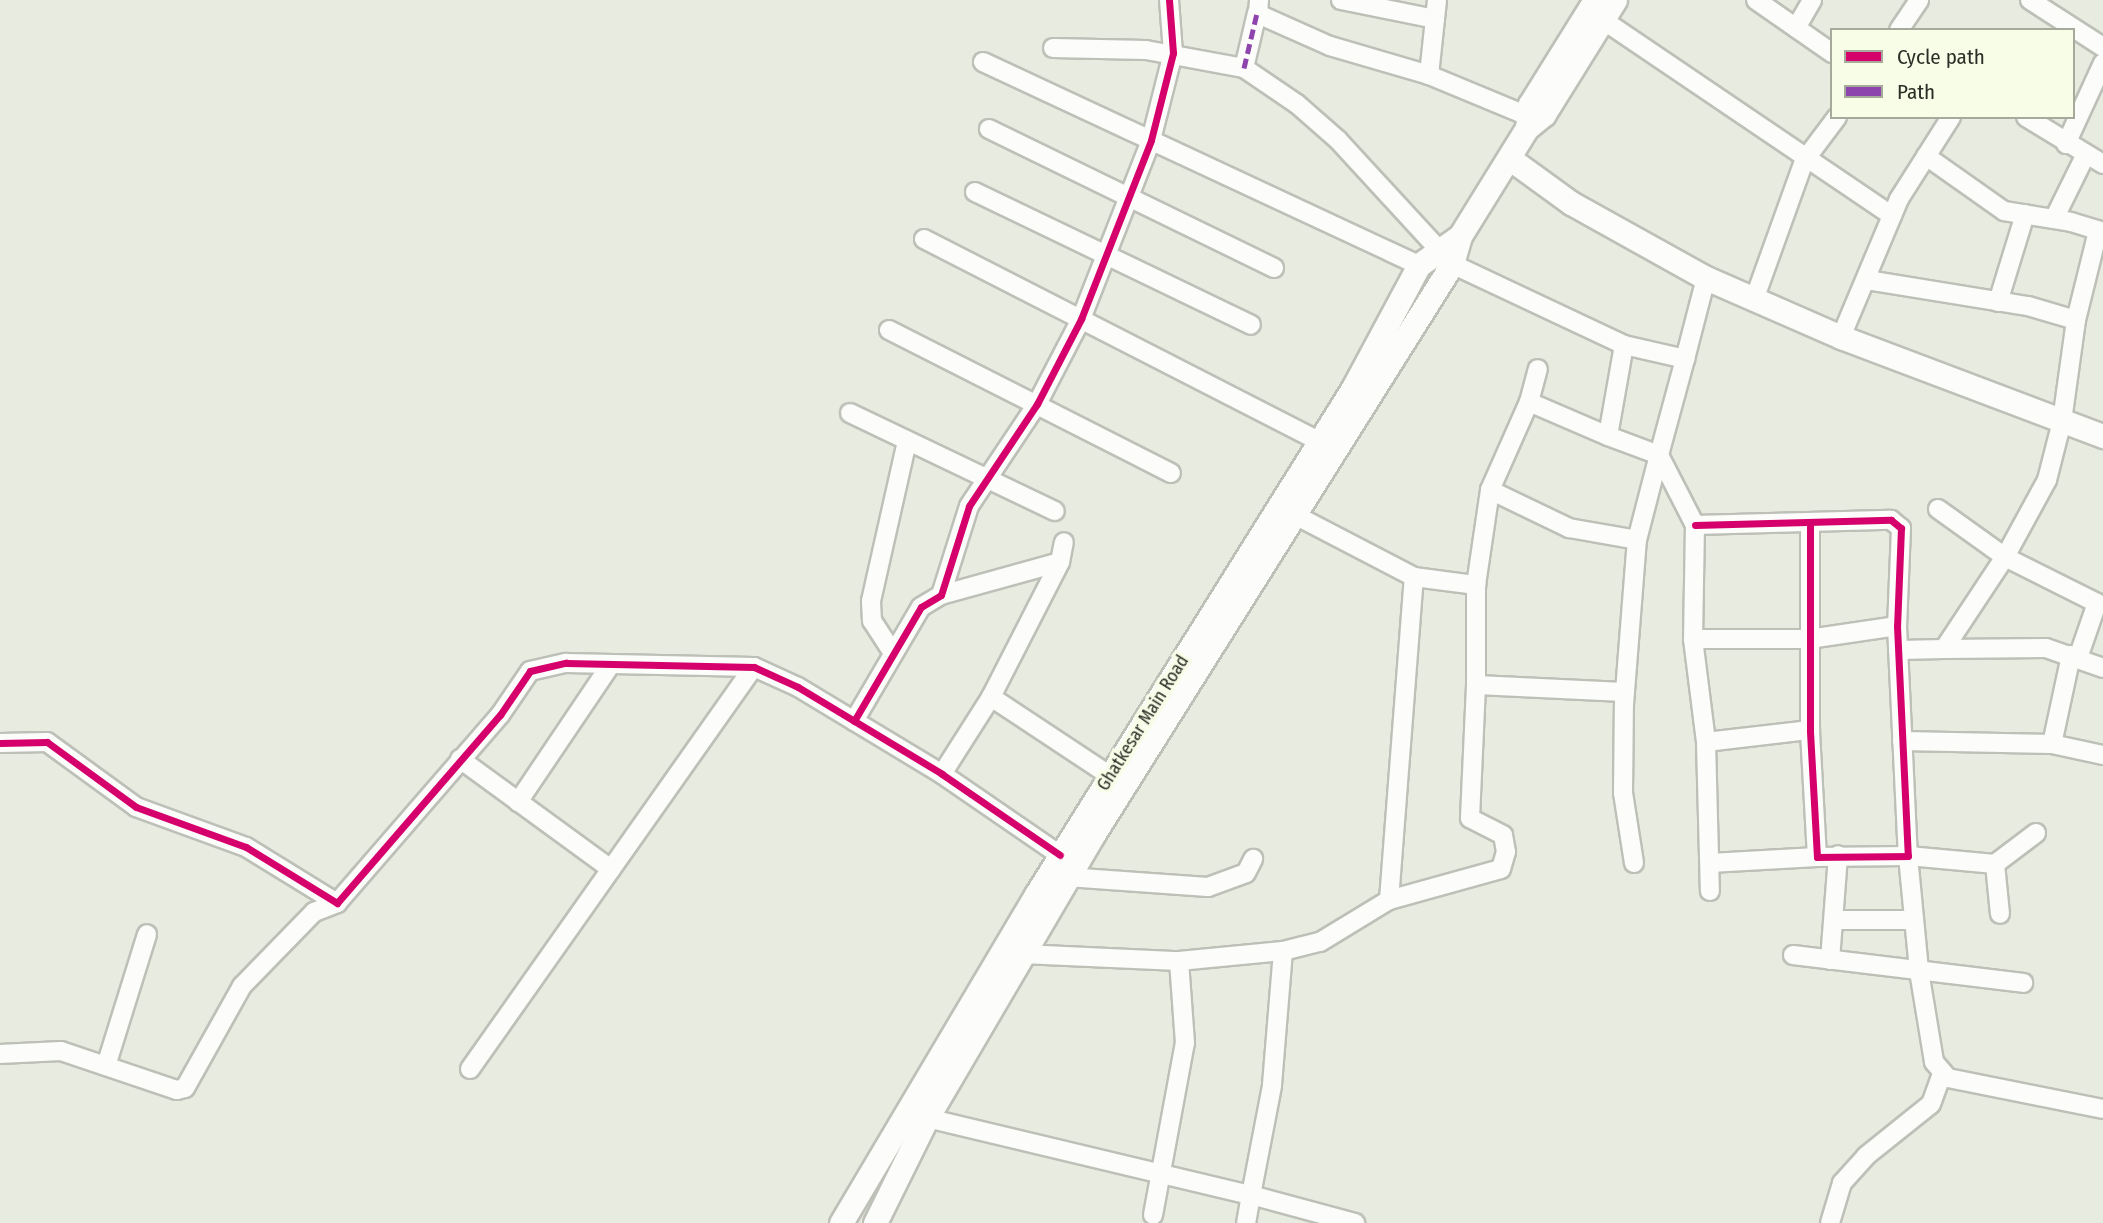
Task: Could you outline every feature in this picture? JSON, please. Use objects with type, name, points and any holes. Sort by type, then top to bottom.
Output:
[{"type":"main road","name":"Ghatkesar Main Road","points":[[875,1223],[918,1113],[1064,866],[1509,158],[1528,122],[1544,114],[1599,10],[1615,0]]},
{"type":"main road","points":[[1509,158],[1571,203],[1706,278],[1841,337],[2103,436]]},
{"type":"main road","name":"Ghatkesar Main Road","points":[[841,1223],[918,1113],[1022,954],[1109,775],[1287,509],[1320,442],[1419,265],[1446,257]]},
{"type":"street","points":[[941,595],[969,506],[1037,404],[1081,319],[1109,253],[1151,140],[1173,53],[1169,0]]},
{"type":"street","points":[[1341,0],[1435,19]]},
{"type":"street","points":[[1429,75],[1437,0]]},
{"type":"street","points":[[1756,0],[1830,52]]},
{"type":"street","points":[[1796,28],[1812,0]]},
{"type":"street","points":[[1900,28],[1919,0]]},
{"type":"street","points":[[2030,0],[2073,28]]},
{"type":"street","points":[[1244,68],[1258,6],[1330,46],[1429,75],[1528,122]]},
{"type":"street","points":[[1599,10],[1804,161],[1892,216]]},
{"type":"street","points":[[2075,29],[2103,47]]},
{"type":"street","points":[[1053,48],[1173,53],[1244,68],[1297,104],[1338,140],[1446,257],[1624,345],[1685,359]]},
{"type":"street","points":[[983,62],[1419,265]]},
{"type":"street","points":[[2066,144],[2103,62]]},
{"type":"street","points":[[1754,300],[1804,161],[1836,119]]},
{"type":"street","points":[[1841,337],[1892,216],[1950,119]]},
{"type":"street","points":[[2029,119],[2085,156],[2103,164]]},
{"type":"street","points":[[989,129],[1129,194],[1274,268]]},
{"type":"street","points":[[1926,156],[1990,205],[2101,232],[2076,320],[2062,421],[2047,480],[2005,557],[1944,649]]},
{"type":"street","points":[[2054,219],[2085,156]]},
{"type":"street","points":[[975,192],[1109,253],[1251,325]]},
{"type":"street","points":[[1998,302],[2025,214]]},
{"type":"street","points":[[924,239],[1320,442]]},
{"type":"street","points":[[1634,863],[1623,793],[1625,692],[1637,540],[1706,278]]},
{"type":"street","points":[[1867,279],[1998,302],[2076,320]]},
{"type":"street","points":[[889,330],[1171,472]]},
{"type":"street","points":[[1608,436],[1624,345]]},
{"type":"street","points":[[1022,954],[1179,961],[1283,951],[1320,942],[1389,900],[1491,874],[1505,862],[1503,835],[1470,818],[1476,585],[1490,490],[1529,402],[1538,369]]},
{"type":"street","points":[[1529,402],[1659,455],[1695,525],[1693,639],[1706,742],[1710,891]]},
{"type":"street","points":[[850,413],[985,480],[1055,511]]},
{"type":"street","points":[[893,653],[872,621],[871,601],[907,442]]},
{"type":"street","points":[[1490,490],[1569,528],[1637,540]]},
{"type":"street","points":[[1287,509],[1414,577],[1476,585]]},
{"type":"street","points":[[1938,509],[2005,557],[2097,603],[2075,657],[2052,744]]},
{"type":"street","points":[[1695,525],[1896,522],[1901,534],[1897,626],[1913,920],[1934,1062],[1942,1074],[2103,1109]]},
{"type":"street","points":[[1810,523],[1809,639],[1817,857]]},
{"type":"street","points":[[942,774],[991,697],[1060,562],[1064,542]]},
{"type":"street","points":[[854,721],[921,607],[941,595],[1060,562]]},
{"type":"street","points":[[1389,900],[1414,577]]},
{"type":"street","points":[[1693,639],[1809,639],[1897,626]]},
{"type":"street","points":[[1898,650],[2046,648],[2103,668]]},
{"type":"street","points":[[0,1054],[61,1051],[177,1090],[185,1088],[242,986],[314,912],[337,903],[522,687],[530,671],[547,664],[754,667],[771,671],[942,774],[1064,866],[1208,887],[1246,873],[1253,859]]},
{"type":"street","points":[[519,802],[611,664]]},
{"type":"street","points":[[470,1069],[754,667]]},
{"type":"street","points":[[1475,685],[1625,692]]},
{"type":"street","points":[[991,697],[1109,775]]},
{"type":"street","points":[[1706,742],[1811,730]]},
{"type":"street","points":[[1902,741],[2052,744],[2103,755]]},
{"type":"street","points":[[0,743],[47,742],[136,807],[246,847],[337,903]]},
{"type":"street","points":[[460,759],[611,869]]},
{"type":"street","points":[[1710,863],[1838,855],[1909,856],[1995,864],[2036,832]]},
{"type":"street","points":[[1830,960],[1838,855]]},
{"type":"street","points":[[1995,864],[2000,914]]},
{"type":"street","points":[[1834,920],[1913,920]]},
{"type":"street","points":[[106,1066],[147,934]]},
{"type":"street","points":[[1246,1223],[1272,1086],[1283,951]]},
{"type":"street","points":[[1793,955],[2022,983]]},
{"type":"street","points":[[1153,1215],[1185,1043],[1179,961]]},
{"type":"street","points":[[1830,1223],[1830,1209],[1842,1183],[1866,1156],[1931,1104],[1942,1074]]},
{"type":"street","points":[[918,1113],[1355,1223]]},
{"type":"marked path","points":[[1244,68],[1257,13]]},
{"type":"cycle path","points":[[854,721],[921,607],[941,595],[969,506],[1037,404],[1081,319],[1151,140],[1173,53],[1169,0]]},
{"type":"cycle path","points":[[1695,525],[1891,520],[1901,528],[1897,626],[1908,856],[1817,857],[1810,730],[1810,523]]},
{"type":"cycle path","points":[[0,743],[47,742],[136,807],[246,847],[337,903],[500,715],[530,671],[566,663],[754,667],[798,687],[942,774],[1060,855]]}]
